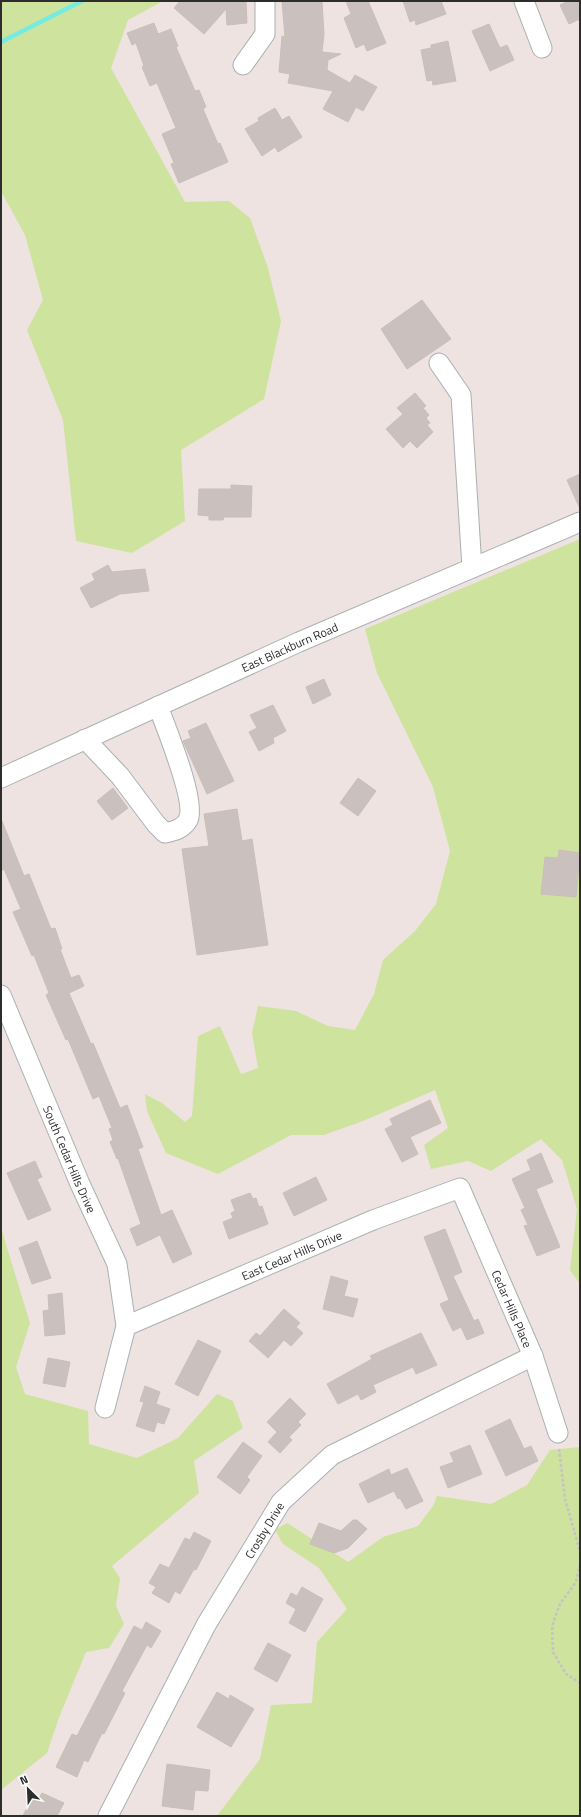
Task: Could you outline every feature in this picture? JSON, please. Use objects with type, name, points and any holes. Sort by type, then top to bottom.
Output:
[{"type":"street","points":[[243,65],[265,34],[265,1]]},
{"type":"street","points":[[524,1],[542,48]]},
{"type":"street","points":[[439,363],[461,395],[472,568]]},
{"type":"street","name":"East Blackburn Road","points":[[1,778],[299,642],[580,522]]},
{"type":"street","points":[[85,740],[120,776],[165,833],[183,827],[188,819],[190,808],[181,772],[158,706]]},
{"type":"street","name":"South Cedar Hills Drive","points":[[1,995],[80,1184],[116,1264],[126,1326]]},
{"type":"street","name":"East Cedar Hills Drive","points":[[126,1326],[373,1220],[460,1188]]},
{"type":"street","name":"Cedar Hills Place","points":[[460,1188],[533,1356],[558,1433]]},
{"type":"street","points":[[105,1408],[126,1326]]},
{"type":"street","name":"Crosby Drive","points":[[108,1816],[206,1624],[281,1502],[332,1455],[533,1356]]},
{"type":"path","points":[[558,1433],[560,1468],[565,1499],[580,1551]]},
{"type":"path","points":[[580,1564],[576,1582],[560,1604],[552,1626],[553,1652],[566,1674],[580,1683]]},
{"type":"green space","points":[[1,1],[163,1],[128,20],[111,68],[185,202],[229,201],[250,218],[268,268],[281,321],[264,399],[181,450],[185,521],[132,553],[76,541],[63,420],[27,330],[43,300],[25,235],[1,191]]},
{"type":"green space","points":[[580,539],[580,1284],[570,1270],[577,1209],[562,1160],[541,1139],[491,1171],[468,1161],[431,1169],[424,1145],[448,1128],[435,1090],[363,1121],[324,1135],[291,1135],[218,1174],[166,1153],[147,1111],[145,1094],[162,1103],[185,1122],[192,1116],[198,1036],[220,1026],[241,1074],[258,1068],[252,1033],[258,1006],[296,1011],[328,1026],[355,1030],[374,994],[383,960],[415,931],[436,904],[450,851],[433,787],[377,673],[365,629]]},
{"type":"green space","points":[[1,1228],[30,1323],[16,1367],[25,1394],[88,1411],[89,1444],[137,1458],[178,1438],[217,1394],[233,1401],[243,1428],[194,1461],[199,1493],[112,1566],[120,1578],[116,1606],[124,1624],[109,1648],[86,1652],[60,1715],[47,1753],[1,1790]]},
{"type":"green space","points":[[580,1447],[580,1816],[217,1816],[260,1759],[271,1705],[312,1703],[317,1642],[347,1609],[319,1568],[283,1544],[275,1530],[287,1523],[348,1562],[383,1537],[418,1526],[433,1506],[437,1496],[491,1504],[527,1485],[550,1450]]},
{"type":"building","points":[[180,1],[246,1],[247,23],[227,25],[226,9],[204,34],[174,8]]},
{"type":"building","points":[[282,1],[322,1],[324,34],[322,52],[341,54],[328,60],[327,70],[350,83],[355,75],[377,87],[363,111],[356,107],[348,122],[323,109],[333,91],[288,83],[290,74],[279,72],[282,36],[285,37]]},
{"type":"building","points":[[346,1],[368,1],[386,43],[367,51],[364,44],[356,48],[344,18],[351,14]]},
{"type":"building","points":[[403,1],[441,1],[446,14],[416,25],[415,20],[410,22]]},
{"type":"building","points":[[569,1],[580,1],[580,19],[569,24],[560,5]]},
{"type":"building","points":[[154,23],[158,34],[171,29],[178,46],[176,47],[195,91],[199,90],[206,107],[203,109],[218,144],[220,143],[228,162],[179,183],[171,164],[174,163],[162,134],[176,128],[157,83],[150,86],[142,67],[144,66],[136,43],[132,45],[127,33]]},
{"type":"building","points":[[489,24],[500,48],[507,45],[514,60],[490,71],[472,31]]},
{"type":"building","points":[[448,41],[456,81],[433,85],[432,80],[427,81],[421,50],[431,48],[431,45]]},
{"type":"building","points":[[275,108],[282,120],[289,116],[302,137],[278,152],[275,147],[262,156],[245,129],[259,121],[258,118]]},
{"type":"building","points":[[422,300],[451,339],[407,369],[381,329]]},
{"type":"building","points":[[415,393],[426,406],[423,408],[429,415],[426,418],[430,423],[427,425],[433,432],[417,448],[410,441],[403,448],[386,429],[403,414],[397,408]]},
{"type":"building","points":[[580,474],[580,509],[567,480]]},
{"type":"building","points":[[231,485],[252,486],[251,517],[224,517],[223,520],[209,520],[209,516],[198,515],[199,489],[231,489]]},
{"type":"building","points":[[108,565],[112,572],[145,569],[149,591],[120,594],[91,608],[80,588],[95,580],[92,574]]},
{"type":"building","points":[[324,679],[331,695],[313,704],[306,687]]},
{"type":"building","points":[[273,705],[286,731],[273,738],[274,743],[259,751],[249,732],[257,728],[250,715]]},
{"type":"building","points":[[206,723],[234,781],[207,794],[183,741],[191,738],[188,731]]},
{"type":"building","points":[[358,778],[376,791],[358,816],[340,803]]},
{"type":"building","points":[[113,788],[128,808],[112,820],[97,801]]},
{"type":"building","points":[[237,809],[242,841],[252,839],[268,945],[197,955],[182,849],[209,846],[204,814]]},
{"type":"building","points":[[2,821],[24,876],[29,874],[51,929],[55,928],[62,949],[60,949],[71,978],[79,975],[84,986],[69,993],[91,1044],[93,1043],[120,1108],[127,1105],[143,1147],[138,1149],[161,1215],[172,1210],[192,1254],[173,1263],[160,1235],[137,1246],[130,1229],[141,1224],[118,1158],[117,1159],[110,1142],[113,1140],[109,1129],[112,1128],[99,1096],[93,1099],[68,1039],[66,1040],[46,995],[49,993],[34,955],[32,956],[13,912],[21,909],[4,869],[1,871]]},
{"type":"building","points":[[559,850],[580,853],[576,897],[541,894],[545,857],[558,858]]},
{"type":"building","points":[[430,1100],[441,1123],[410,1137],[418,1154],[402,1162],[385,1129],[393,1125],[390,1119]]},
{"type":"building","points":[[541,1153],[553,1182],[536,1189],[560,1247],[537,1256],[524,1226],[528,1225],[521,1210],[525,1208],[512,1179],[531,1170],[527,1160]]},
{"type":"building","points":[[35,1161],[42,1177],[37,1179],[51,1210],[28,1220],[7,1173]]},
{"type":"building","points":[[316,1177],[327,1200],[294,1216],[283,1193]]},
{"type":"building","points":[[250,1193],[253,1199],[256,1198],[259,1207],[262,1206],[268,1224],[229,1239],[223,1222],[233,1218],[231,1213],[235,1211],[231,1200]]},
{"type":"building","points":[[445,1229],[462,1272],[453,1276],[474,1321],[478,1319],[484,1333],[467,1340],[461,1327],[453,1331],[440,1304],[449,1300],[424,1237]]},
{"type":"building","points":[[37,1241],[51,1278],[32,1284],[19,1248]]},
{"type":"building","points":[[331,1276],[348,1281],[344,1296],[358,1299],[353,1317],[323,1309]]},
{"type":"building","points":[[62,1293],[65,1334],[45,1336],[43,1311],[49,1310],[48,1295]]},
{"type":"building","points":[[284,1309],[300,1323],[296,1327],[303,1333],[291,1346],[284,1340],[268,1358],[249,1341],[256,1333],[260,1336]]},
{"type":"building","points":[[421,1333],[437,1365],[416,1374],[413,1367],[373,1385],[376,1392],[361,1400],[358,1394],[338,1404],[327,1384],[372,1359],[370,1356]]},
{"type":"building","points":[[198,1340],[221,1351],[198,1396],[175,1384]]},
{"type":"building","points":[[48,1358],[70,1362],[65,1387],[43,1383]]},
{"type":"building","points":[[145,1386],[160,1392],[156,1404],[170,1409],[164,1424],[157,1422],[154,1432],[136,1426],[144,1402],[140,1401]]},
{"type":"building","points":[[290,1398],[306,1414],[298,1422],[301,1425],[289,1437],[292,1440],[280,1453],[268,1442],[277,1432],[267,1422]]},
{"type":"building","points":[[510,1419],[524,1449],[531,1446],[538,1461],[506,1476],[485,1431]]},
{"type":"building","points":[[243,1442],[262,1456],[247,1477],[250,1480],[240,1494],[217,1477]]},
{"type":"building","points":[[470,1445],[482,1474],[448,1488],[440,1467],[454,1462],[450,1453]]},
{"type":"building","points":[[407,1468],[423,1501],[406,1509],[394,1491],[368,1503],[359,1484],[389,1469],[391,1475]]},
{"type":"building","points":[[353,1520],[357,1520],[367,1529],[348,1548],[334,1553],[310,1544],[319,1523],[341,1531]]},
{"type":"building","points":[[194,1532],[211,1541],[196,1570],[194,1569],[180,1594],[175,1591],[169,1603],[152,1593],[156,1587],[149,1583],[160,1564],[169,1568],[185,1538],[190,1540]]},
{"type":"building","points":[[302,1587],[323,1599],[305,1632],[289,1623],[296,1609],[286,1603],[291,1593],[297,1596]]},
{"type":"building","points":[[146,1622],[161,1631],[151,1648],[147,1645],[122,1691],[125,1693],[104,1734],[102,1733],[88,1762],[84,1760],[77,1777],[56,1767],[72,1734],[77,1736],[134,1626],[142,1630]]},
{"type":"building","points":[[268,1643],[291,1655],[277,1682],[254,1669]]},
{"type":"building","points":[[217,1692],[229,1699],[230,1695],[254,1709],[231,1747],[197,1727]]},
{"type":"building","points":[[167,1764],[210,1770],[208,1791],[195,1790],[193,1810],[162,1806]]},
{"type":"building","points":[[42,1793],[64,1803],[57,1816],[23,1816],[33,1795],[39,1798]]},
{"type":"waterway","points":[[1,42],[82,1]]}]
